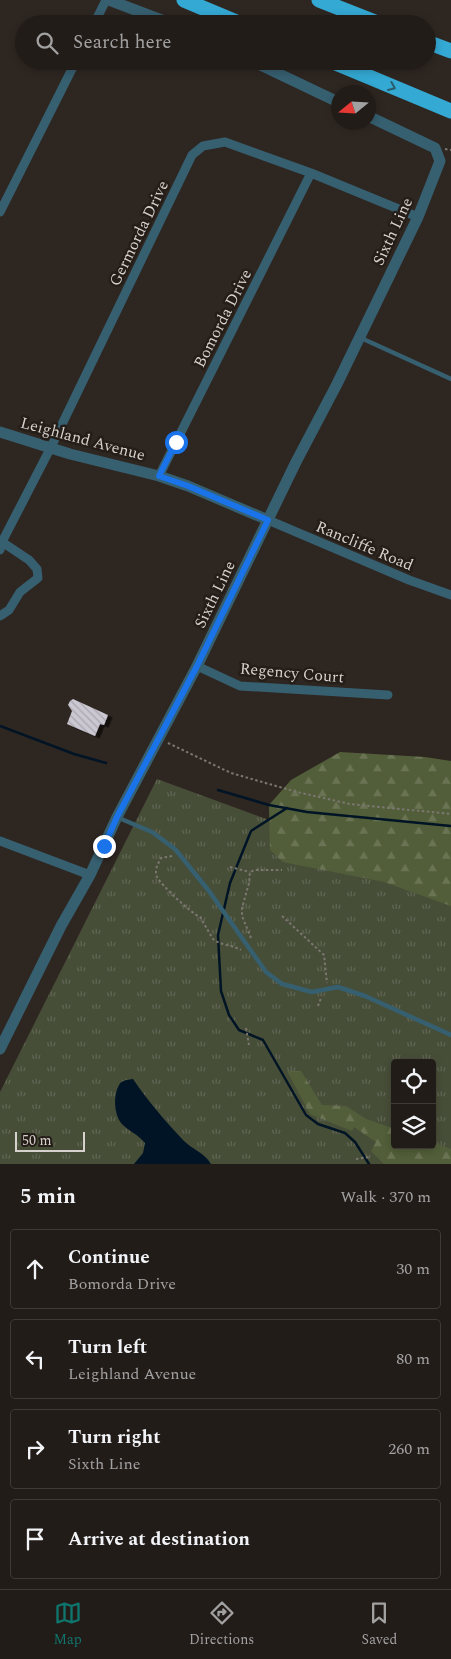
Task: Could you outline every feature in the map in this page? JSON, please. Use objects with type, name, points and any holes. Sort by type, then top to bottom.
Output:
[{"type":"highway","points":[[184,0],[220,15]]},
{"type":"highway","points":[[319,0],[357,15]]},
{"type":"highway","points":[[436,45],[451,51]]},
{"type":"highway","points":[[353,70],[451,111]]},
{"type":"street","points":[[99,15],[108,0],[148,15]]},
{"type":"street","points":[[0,212],[71,70]]},
{"type":"street","points":[[271,70],[331,99]]},
{"type":"street","name":"Sixth Line","points":[[0,1049],[61,926],[90,876],[117,817],[197,666],[418,217],[440,161],[435,148],[376,120]]},
{"type":"street","name":"Germorda Drive","points":[[0,616],[9,610],[20,592],[38,578],[37,569],[29,560],[1,546],[192,155],[203,146],[225,142],[311,173],[418,217]]},
{"type":"street","name":"Bomorda Drive","points":[[159,476],[311,173]]},
{"type":"street","name":"Leighland Avenue","points":[[0,432],[70,454],[159,476],[188,486],[268,520]]},
{"type":"street","name":"Rancliffe Road","points":[[268,520],[409,580],[451,594]]},
{"type":"street","name":"Regency Court","points":[[197,666],[240,686],[388,695]]},
{"type":"street","points":[[0,841],[90,876]]},
{"type":"lane","points":[[360,338],[451,379]]},
{"type":"lane","points":[[117,817],[152,832],[175,849],[232,923],[266,972],[282,984],[312,992],[338,987],[365,996],[451,1035]]},
{"type":"path","points":[[159,739],[231,773],[297,792],[350,804],[451,814]]},
{"type":"path","points":[[179,854],[161,858],[156,866],[156,876],[163,886],[195,916],[200,917],[216,942],[232,945],[255,957]]},
{"type":"path","points":[[230,867],[250,872],[255,870],[282,870]]},
{"type":"path","points":[[250,872],[242,916],[251,938]]},
{"type":"path","points":[[282,916],[324,956],[328,989],[321,997],[318,1006]]},
{"type":"path","points":[[246,1028],[249,1045]]},
{"type":"path","points":[[356,1159],[369,1157]]},
{"type":"green space","points":[[340,752],[425,757],[451,761],[451,906],[384,882],[283,862],[270,850],[269,805],[291,780]]},
{"type":"green space","points":[[157,779],[451,885],[451,1164],[0,1164],[0,1092]]},
{"type":"green space","points":[[287,1071],[301,1071],[322,1105],[346,1106],[366,1119],[391,1128],[391,1149],[436,1149],[436,1143],[451,1149],[451,1164],[384,1164],[371,1151],[376,1142],[354,1127],[352,1131],[310,1114]]},
{"type":"water","points":[[133,1079],[163,1118],[187,1144],[205,1157],[211,1164],[134,1164],[143,1153],[145,1143],[121,1123],[115,1104],[117,1089],[120,1083]]},
{"type":"building","points":[[73,699],[108,715],[104,725],[100,724],[95,736],[67,724],[72,711],[68,705]]},
{"type":"waterway","points":[[0,726],[74,754],[106,763]]},
{"type":"waterway","points":[[218,790],[269,805],[307,812],[451,826]]},
{"type":"waterway","points":[[287,808],[251,831],[230,883],[218,935],[221,991],[229,1015],[239,1030],[263,1040],[306,1115],[318,1124],[345,1133],[355,1142],[369,1164]]},
{"type":"route","points":[[104,846],[117,817],[197,666],[268,520],[188,486],[159,476],[176,442]]}]
